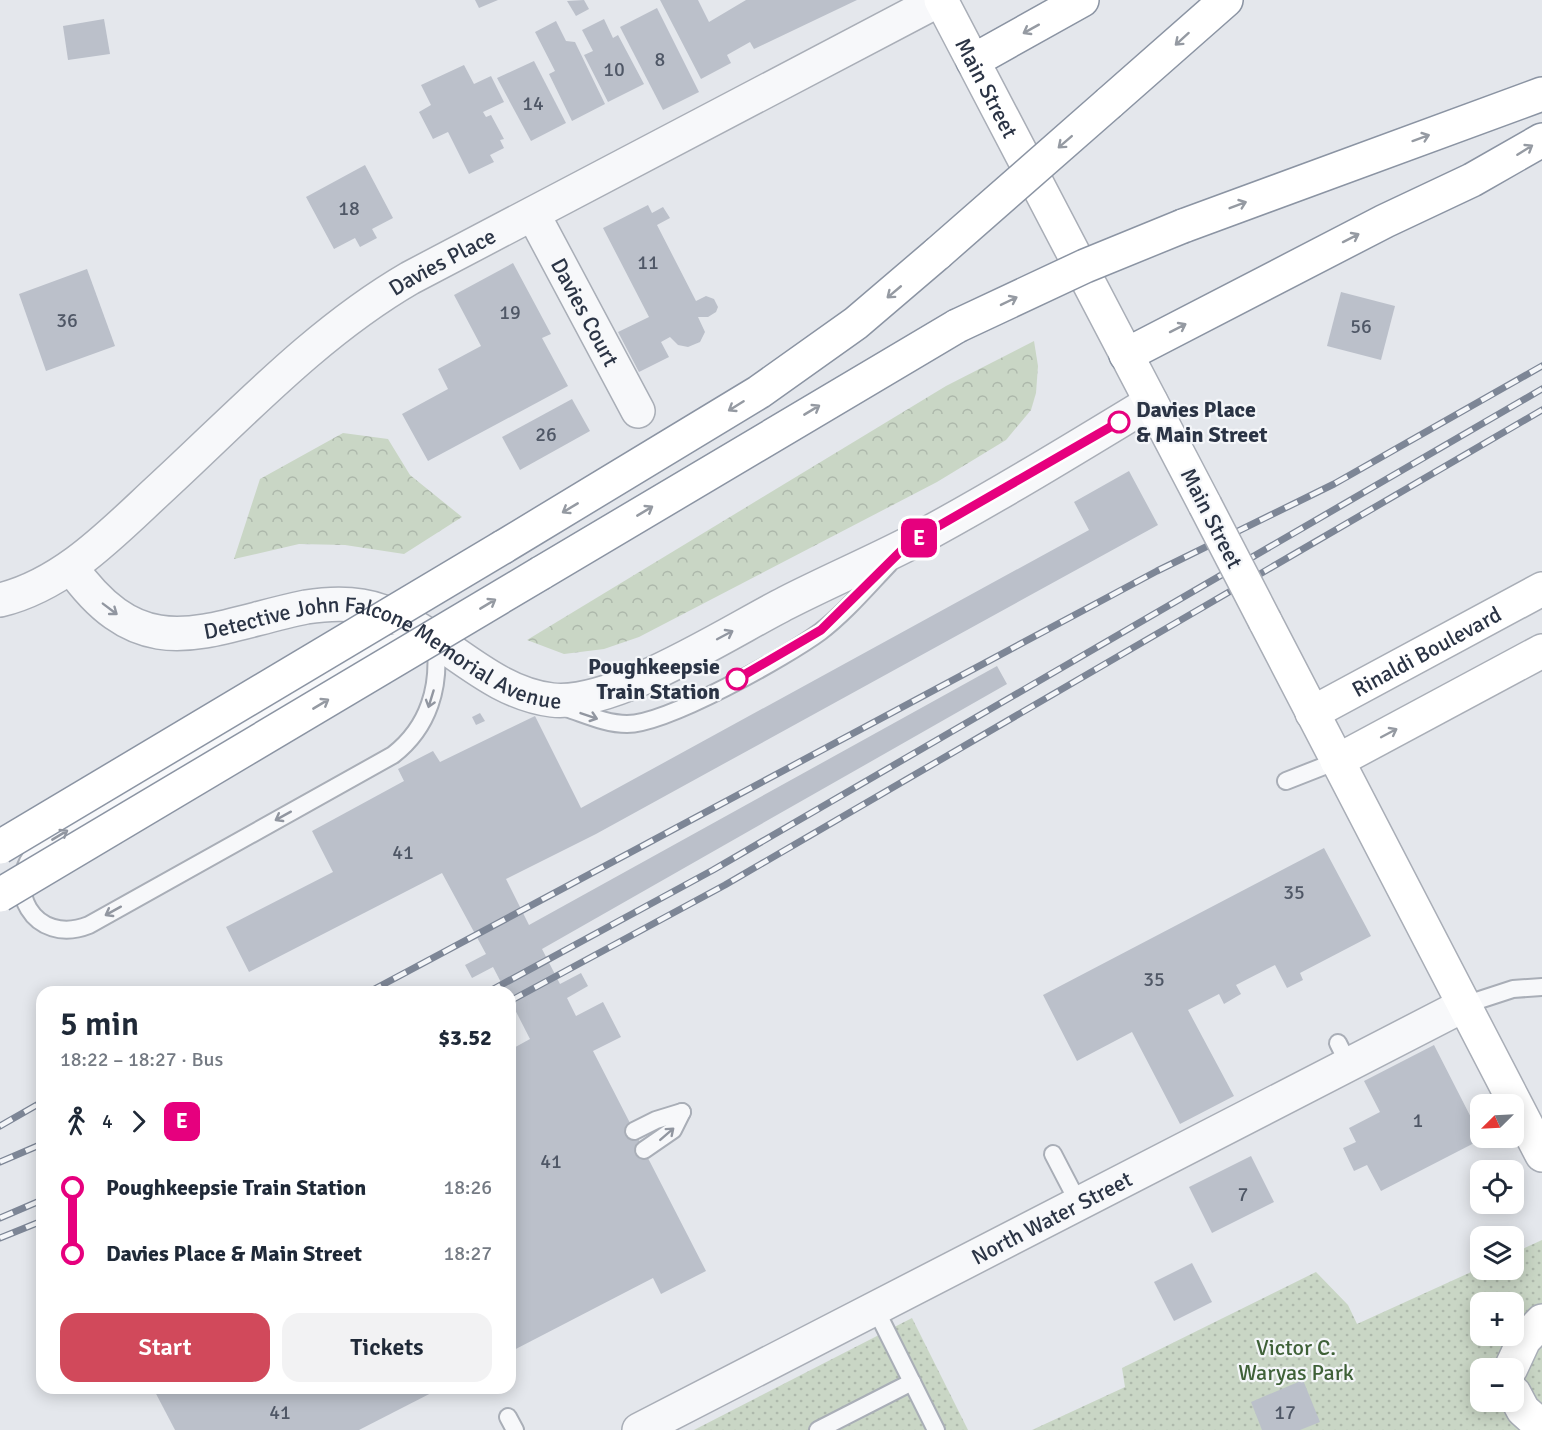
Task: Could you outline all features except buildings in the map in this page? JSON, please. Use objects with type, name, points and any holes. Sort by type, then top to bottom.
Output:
[{"type":"main road","name":"Main Street","points":[[940,0],[1542,1155]]},
{"type":"main road","points":[[973,61],[1082,0]]},
{"type":"main road","points":[[0,847],[759,392],[856,323],[938,254],[1226,0]]},
{"type":"main road","points":[[0,895],[957,326],[1084,267],[1183,226],[1542,94]]},
{"type":"main road","points":[[1126,355],[1385,220],[1472,180],[1542,140]]},
{"type":"main road","name":"Rinaldi Boulevard","points":[[1312,713],[1542,589]]},
{"type":"main road","points":[[1337,760],[1542,651]]},
{"type":"main road","points":[[1516,1358],[1524,1340],[1542,1321]]},
{"type":"main road","points":[[1524,1411],[1542,1427]]},
{"type":"street","name":"Davies Place","points":[[0,600],[26,591],[71,567],[353,314],[410,278],[940,0]]},
{"type":"street","name":"Davies Court","points":[[534,214],[638,411]]},
{"type":"street","name":"Detective John Falcone Memorial Avenue","points":[[71,567],[95,597],[123,619],[151,632],[167,635],[198,634],[306,607],[344,604],[381,611],[432,639],[505,686],[534,697],[575,700],[623,686],[909,543],[1151,402]]},
{"type":"street","name":"North Water Street","points":[[639,1430],[1079,1204],[1343,1054],[1464,1005]]},
{"type":"lane","points":[[534,697],[608,722],[635,724],[660,718],[727,685],[821,630],[909,543]]},
{"type":"lane","points":[[432,639],[436,677],[430,706],[414,734],[393,755],[88,925],[63,931],[48,928],[35,921],[26,911],[20,899],[18,876],[29,856],[39,848],[366,653],[400,640],[432,639]]},
{"type":"lane","points":[[1286,781],[1337,760]]},
{"type":"lane","points":[[1464,1005],[1513,989],[1542,987]]},
{"type":"lane","points":[[634,1131],[656,1120],[682,1112],[673,1130],[644,1150]]},
{"type":"lane","points":[[1053,1154],[1079,1204]]},
{"type":"lane","points":[[876,1310],[936,1430]]},
{"type":"lane","points":[[818,1430],[912,1382]]},
{"type":"green space","points":[[1034,341],[1038,366],[1036,393],[1031,410],[1006,440],[937,482],[639,637],[604,649],[564,654],[527,640],[946,386]]},
{"type":"green space","points":[[343,433],[388,439],[410,475],[462,517],[404,554],[345,545],[299,544],[234,559],[260,479]]},
{"type":"green space","name":"Victor C. Waryas Park","points":[[1542,1240],[1542,1430],[1032,1430],[1125,1387],[1122,1368],[1316,1272],[1348,1305],[1357,1324],[1470,1273],[1470,1280],[1524,1280],[1524,1248]]},
{"type":"green space","points":[[912,1318],[968,1430],[694,1430]]},
{"type":"railway","points":[[380,986],[1157,571],[1334,484],[1542,366]]},
{"type":"railway","points":[[499,986],[713,870],[1542,389]]},
{"type":"railway","points":[[516,998],[725,885],[1542,410]]},
{"type":"railway","points":[[0,1126],[36,1105]]},
{"type":"railway","points":[[0,1162],[36,1147]]},
{"type":"railway","points":[[0,1218],[36,1203]]},
{"type":"railway","points":[[0,1238],[36,1223]]},
{"type":"bus line","name":"E","points":[[737,679],[806,641],[821,630],[909,543],[1119,422]]},
{"type":"place","name":"Davies Place & Main Street","points":[[1119,422]]},
{"type":"place","name":"Poughkeepsie Train Station","points":[[737,679]]}]
